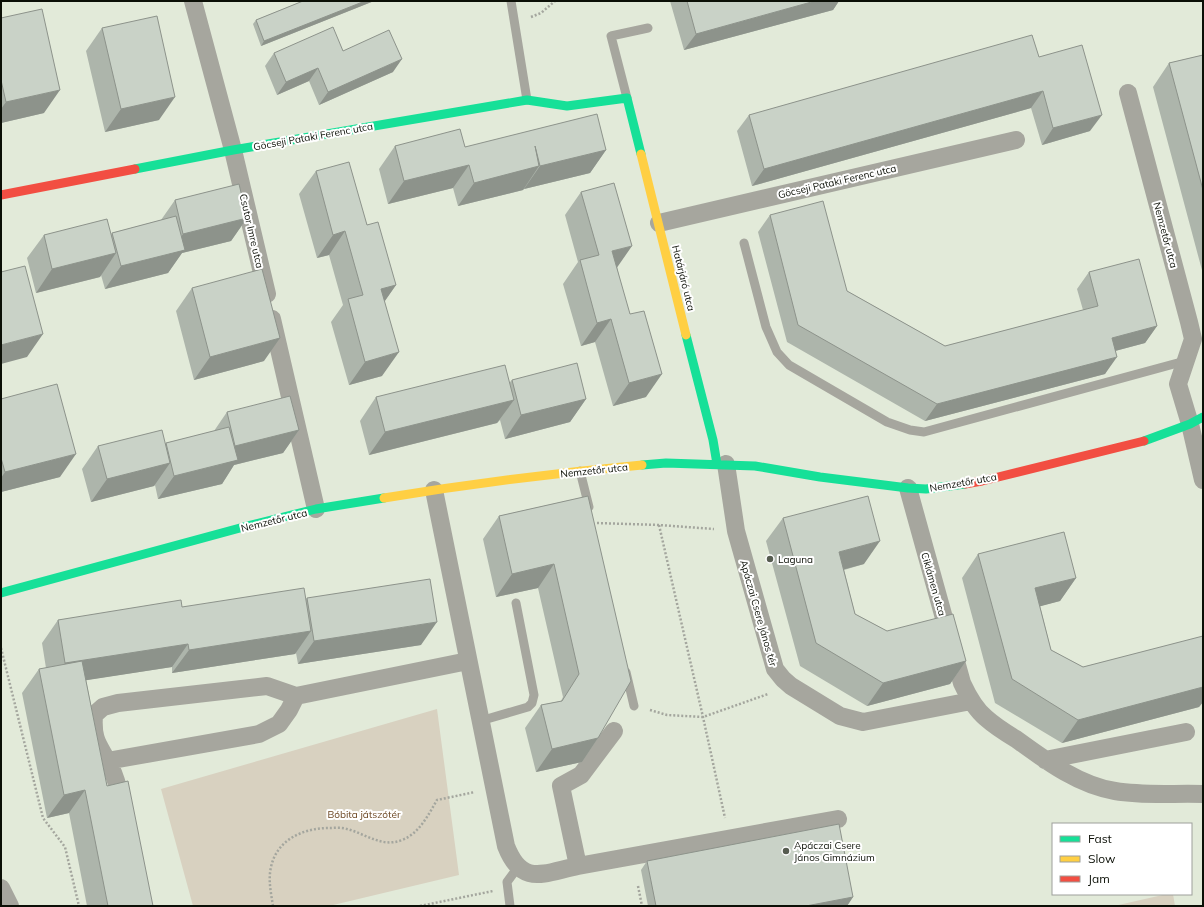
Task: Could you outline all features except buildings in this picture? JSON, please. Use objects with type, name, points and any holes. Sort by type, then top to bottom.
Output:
[{"type":"street","name":"Csutor Imre utca","points":[[193,1],[234,150],[316,510]]},
{"type":"street","name":"Nemzetőr utca","points":[[1,593],[251,525],[316,510],[434,490],[580,471],[666,463],[755,466],[827,478],[908,488],[926,489],[949,487],[982,481],[1150,440],[1196,420],[1178,384],[1192,339],[1189,322],[1128,93]]},
{"type":"street","name":"Göcseji Pataki Ferenc utca","points":[[1,195],[234,150],[527,100],[567,106],[627,98]]},
{"type":"street","name":"Határjáró utca","points":[[627,98],[713,440],[722,464]]},
{"type":"street","name":"Göcseji Pataki Ferenc utca","points":[[659,223],[1016,140]]},
{"type":"street","points":[[1196,420],[1203,480]]},
{"type":"street","name":"Apáczai Csere János tér","points":[[722,464],[736,531],[775,669],[783,680],[840,716],[863,722],[970,701]]},
{"type":"street","name":"Ciklámen utca","points":[[908,488],[962,684],[970,701],[985,718],[1045,760],[1068,774],[1087,782],[1114,791],[1137,793],[1203,794]]},
{"type":"street","points":[[434,490],[506,846],[511,859],[518,867],[525,872],[536,874],[838,819]]},
{"type":"street","points":[[128,822],[112,769],[97,744],[93,727],[94,715],[103,707],[118,703],[267,686],[296,696],[468,661]]},
{"type":"street","points":[[107,761],[259,734],[279,724],[289,710],[296,696]]},
{"type":"street","points":[[578,866],[561,786],[581,775],[614,732]]},
{"type":"street","points":[[1045,760],[1186,732]]},
{"type":"street","points":[[1,888],[10,906]]},
{"type":"lane","points":[[511,1],[527,100]]},
{"type":"lane","points":[[627,98],[611,36],[648,28]]},
{"type":"lane","points":[[744,243],[766,328],[777,352],[789,365],[887,422],[910,430],[924,432],[1185,361]]},
{"type":"lane","points":[[580,471],[592,523]]},
{"type":"lane","points":[[480,721],[528,707],[532,703],[534,695],[516,603]]},
{"type":"lane","points":[[623,660],[634,706]]},
{"type":"lane","points":[[510,906],[507,882],[518,867]]},
{"type":"path","points":[[514,24],[541,13],[555,1]]},
{"type":"path","points":[[592,523],[659,525],[736,531]]},
{"type":"path","points":[[659,525],[730,838]]},
{"type":"path","points":[[1,648],[43,818],[65,847],[79,906]]},
{"type":"path","points":[[634,706],[667,715],[703,717],[768,694],[783,680]]},
{"type":"path","points":[[273,906],[270,882],[271,866],[277,850],[298,834],[316,828],[346,828],[380,842],[391,843],[407,838],[421,827],[437,800],[494,788]]},
{"type":"path","points":[[638,886],[642,906]]},
{"type":"path","points":[[420,906],[507,888]]},
{"type":"green space","name":"Bóbita játszótér","points":[[437,709],[459,875],[329,906],[193,906],[161,789]]},
{"type":"green space","points":[[1163,895],[1173,895],[1175,906],[1114,906]]},
{"type":"traffic: fast","points":[[135,169],[233,150],[527,100],[567,106],[627,98],[641,154]]},
{"type":"traffic: fast","points":[[686,335],[713,440],[717,464]]},
{"type":"traffic: fast","points":[[1144,441],[1190,424],[1203,417]]},
{"type":"traffic: fast","points":[[642,465],[666,463],[755,466],[820,477],[908,488],[926,489],[965,484]]},
{"type":"traffic: fast","points":[[1,593],[251,525],[316,509],[384,498]]},
{"type":"traffic: slow","points":[[641,154],[686,335]]},
{"type":"traffic: slow","points":[[384,498],[512,479],[642,465]]},
{"type":"traffic: jam","points":[[1,195],[135,169]]},
{"type":"traffic: jam","points":[[965,484],[1144,441]]},
{"type":"place","name":"Laguna","points":[[770,559]]},
{"type":"place","name":"Apáczai Csere János Gimnázium","points":[[786,851]]}]
